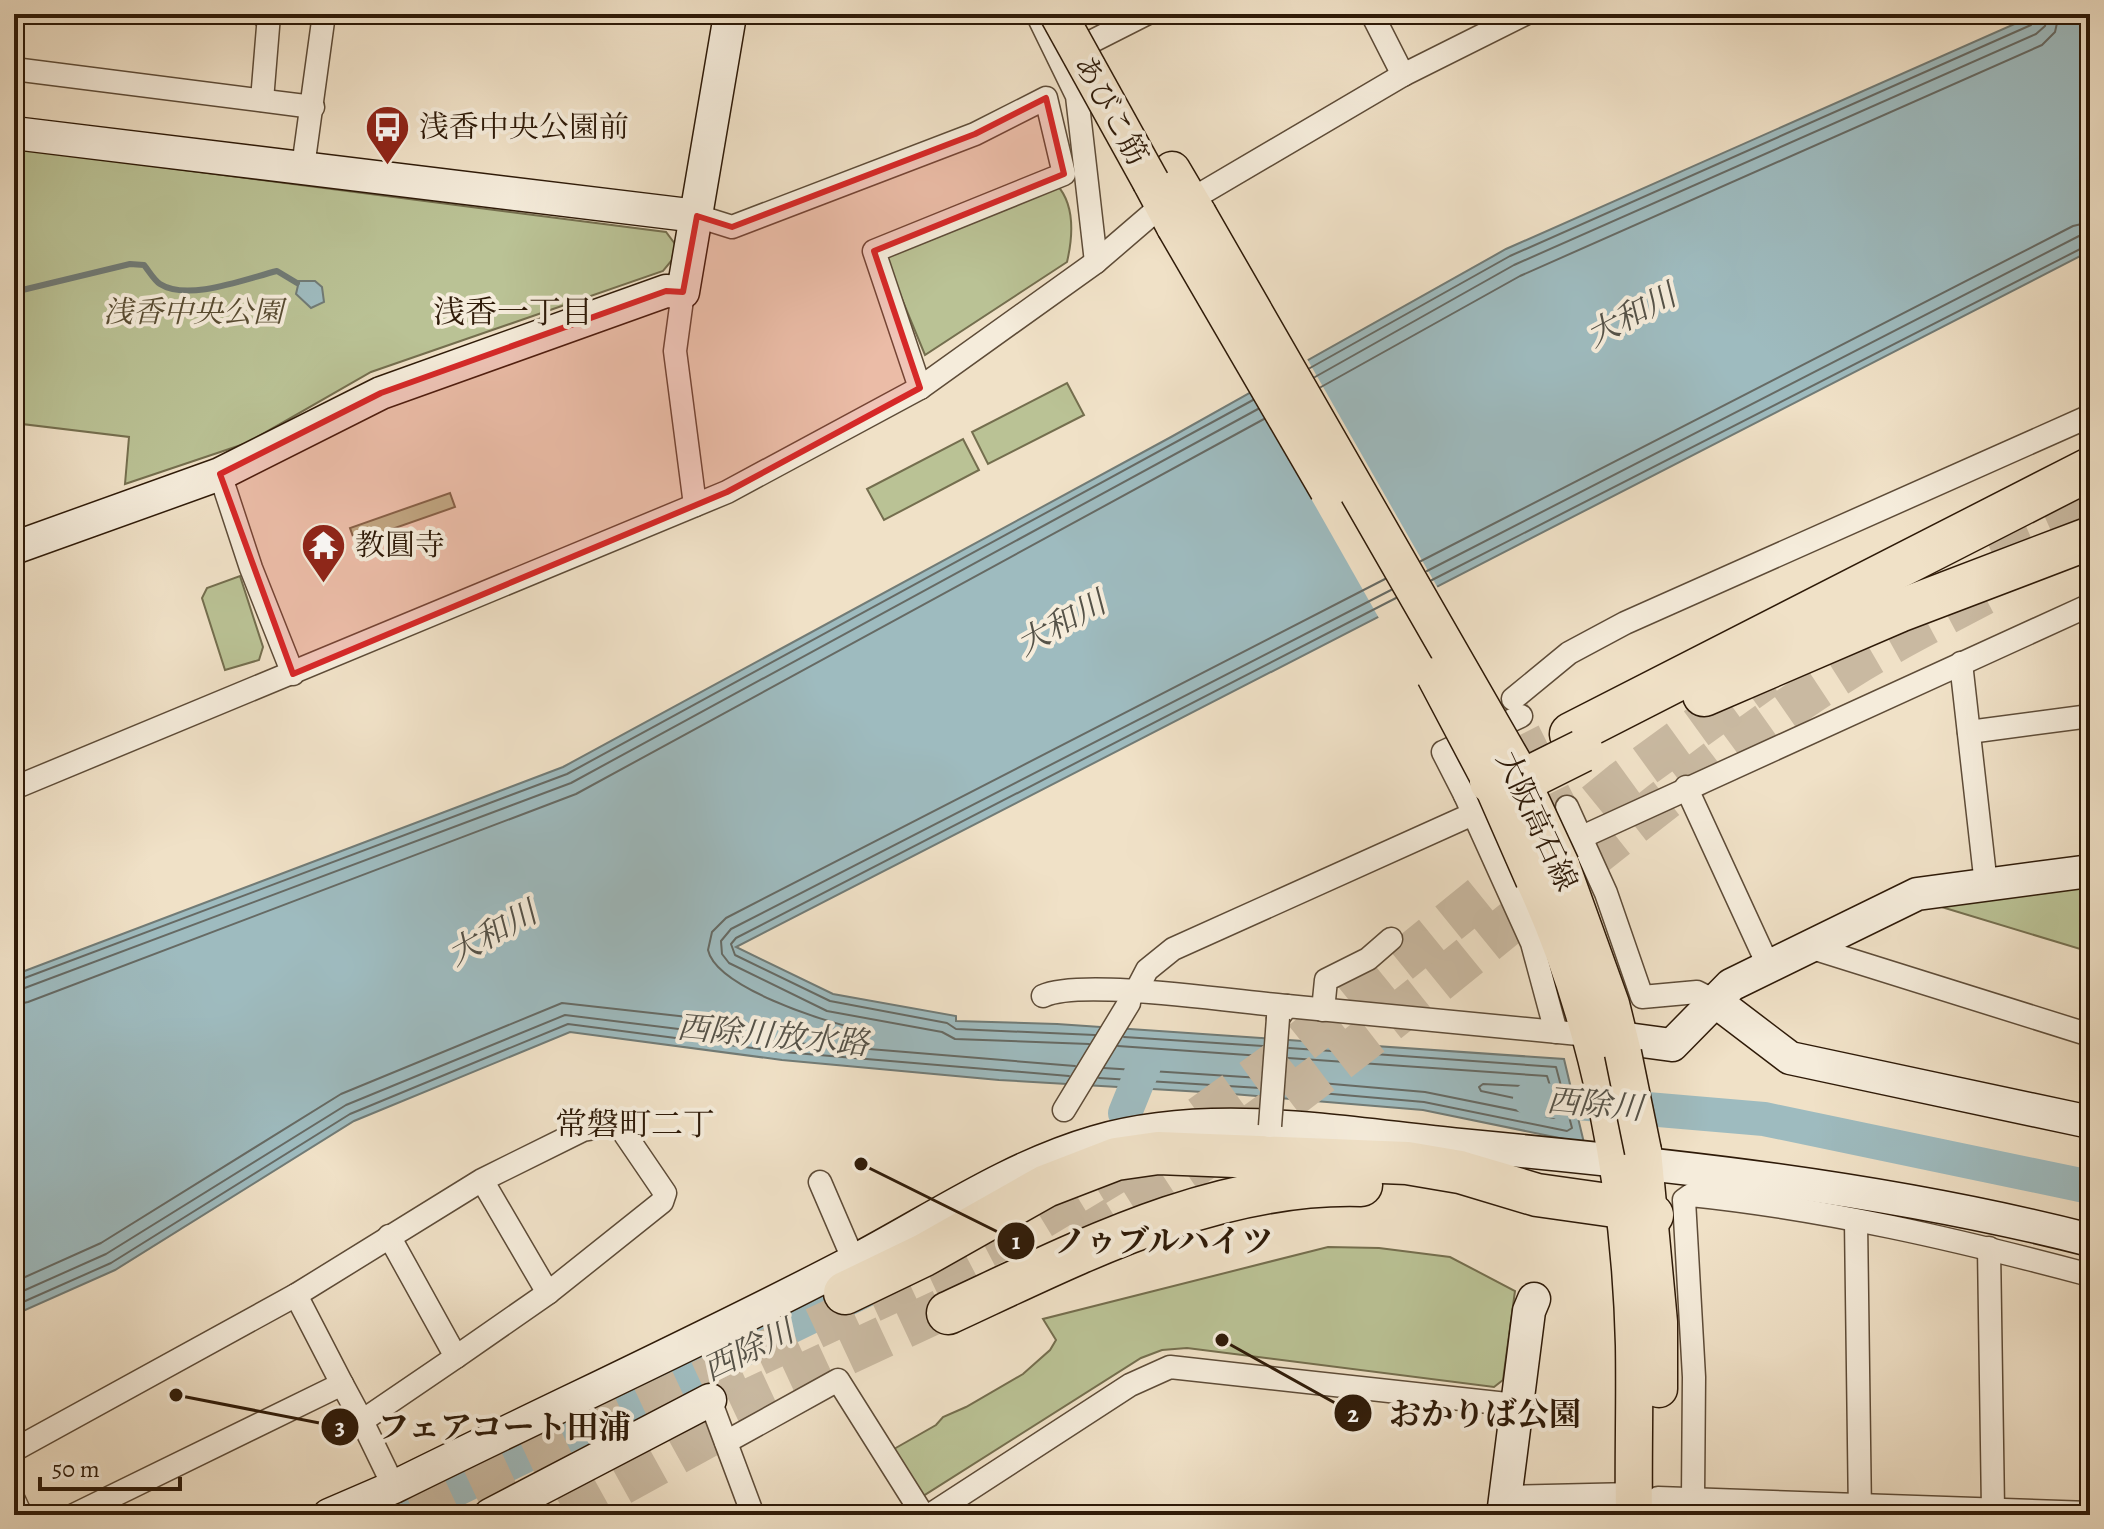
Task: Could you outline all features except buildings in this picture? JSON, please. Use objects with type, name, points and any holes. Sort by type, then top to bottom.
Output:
[{"type":"highway","points":[[1520,772],[2090,469]]},
{"type":"highway","points":[[1520,772],[1774,663],[2088,539]]},
{"type":"highway","points":[[850,1277],[924,1255],[1046,1186],[1116,1159],[1158,1153],[1407,1163],[1460,1172],[1537,1195],[1633,1216]]},
{"type":"highway","points":[[948,1313],[1144,1225],[1283,1189],[1349,1185],[1417,1188],[1566,1223],[1633,1216]]},
{"type":"main road","name":"あびこ筋","points":[[1058,14],[1175,200]]},
{"type":"main road","name":"あびこ筋","points":[[1083,14],[1175,200]]},
{"type":"main road","name":"大阪高石線","points":[[1175,200],[1451,703],[1520,772],[1559,861],[1558,932],[1596,1042],[1630,1156],[1633,1216],[1659,1322],[1656,1504]]},
{"type":"street","points":[[260,14],[269,15],[262,100]]},
{"type":"street","points":[[303,167],[324,14]]},
{"type":"street","points":[[1037,14],[1061,57],[1077,96],[1096,262]]},
{"type":"street","points":[[1061,57],[1113,20],[1146,14]]},
{"type":"street","points":[[1372,14],[1403,75]]},
{"type":"street","points":[[14,788],[727,492],[920,388],[1096,262],[1175,200],[1403,75],[1525,14]]},
{"type":"street","points":[[695,505],[675,351],[729,18]]},
{"type":"street","points":[[14,69],[313,107]]},
{"type":"street","points":[[14,133],[303,167],[446,188],[697,216],[732,227],[975,134],[1046,98],[1064,174],[874,251],[920,388]]},
{"type":"street","points":[[14,548],[220,474],[381,393],[666,291],[683,292]]},
{"type":"street","points":[[1520,772],[1443,752],[1517,708],[1569,653],[1625,623],[2090,416]]},
{"type":"street","points":[[220,474],[251,568],[293,674]]},
{"type":"street","points":[[1559,861],[1686,787],[2090,605]]},
{"type":"street","points":[[1961,663],[1986,885]]},
{"type":"street","points":[[1969,732],[2090,716]]},
{"type":"street","points":[[1064,1110],[1147,970],[1173,949],[1520,772]]},
{"type":"street","points":[[1520,772],[1532,943],[1596,1042]]},
{"type":"street","points":[[1686,787],[1768,965]]},
{"type":"street","points":[[1567,807],[1559,861],[1642,997],[1697,992],[1715,1001],[1790,1058],[2090,1122]]},
{"type":"street","points":[[1043,996],[1058,989],[1091,990],[1132,998],[1282,1012],[1323,1010],[1596,1042],[1672,1045],[1731,985],[1917,894],[2090,871]]},
{"type":"street","points":[[1323,1010],[1326,980],[1368,959],[1391,939]]},
{"type":"street","points":[[1806,946],[2090,1035]]},
{"type":"street","points":[[1270,1126],[1282,1012]]},
{"type":"street","points":[[14,1450],[296,1295],[482,1180],[583,1130],[618,1124],[665,1193],[662,1202],[548,1293],[362,1421]]},
{"type":"street","points":[[329,1515],[850,1277],[1056,1154],[1097,1141],[1192,1124],[1270,1126],[1630,1156],[1897,1197],[1998,1216],[2090,1240]]},
{"type":"street","points":[[482,1180],[548,1293]]},
{"type":"street","points":[[820,1182],[850,1277]]},
{"type":"street","points":[[1656,1504],[1694,1377],[1684,1200],[1691,1195],[1764,1203],[1856,1221],[1989,1248],[2090,1275]]},
{"type":"street","points":[[1856,1221],[1860,1510]]},
{"type":"street","points":[[389,1236],[456,1357]]},
{"type":"street","points":[[1989,1248],[1993,1509]]},
{"type":"street","points":[[296,1295],[394,1487]]},
{"type":"street","points":[[1534,1299],[1529,1311],[1504,1506],[1656,1504],[2090,1513]]},
{"type":"street","points":[[930,1515],[1130,1385],[1170,1367],[1516,1405]]},
{"type":"street","points":[[726,1442],[838,1380],[923,1515]]},
{"type":"street","points":[[74,1515],[342,1384]]},
{"type":"street","points":[[490,1515],[710,1400],[753,1515]]},
{"type":"street","points":[[14,1500],[21,1515]]},
{"type":"highlighted area","points":[[1046,98],[1064,174],[874,251],[920,388],[727,492],[293,674],[220,474],[381,393],[666,291],[683,292],[697,216],[732,227],[975,134]]},
{"type":"green space","name":"浅香中央公園","points":[[14,148],[666,232],[675,244],[672,260],[663,271],[371,372],[247,443],[125,484],[129,437],[14,423]]},
{"type":"green space","points":[[1057,185],[1070,211],[1067,262],[925,355],[885,258]]},
{"type":"green space","points":[[1067,383],[1084,415],[988,464],[972,432]]},
{"type":"green space","points":[[963,439],[979,470],[884,520],[867,489]]},
{"type":"green space","points":[[450,493],[455,507],[355,542],[350,528]]},
{"type":"green space","points":[[240,576],[263,647],[259,660],[225,670],[202,598],[207,588]]},
{"type":"green space","points":[[2090,882],[2090,952],[1935,905]]},
{"type":"green space","points":[[1328,1247],[1379,1248],[1450,1257],[1515,1291],[1503,1380],[1494,1387],[1187,1348],[1162,1350],[1141,1358],[923,1496],[894,1449],[936,1425],[943,1417],[1023,1374],[1050,1350],[1056,1340],[1043,1319]]},
{"type":"water","points":[[2037,14],[2090,14],[2090,251],[736,947],[833,994],[956,1016],[956,1021],[1057,1024],[1564,1059],[1584,1143],[1423,1110],[1220,1093],[999,1080],[782,1060],[570,1032],[354,1121],[115,1270],[14,1315],[14,975],[563,767],[1171,437],[1506,249]]},
{"type":"water","points":[[299,281],[315,281],[322,287],[324,302],[311,308],[296,294]]},
{"type":"pier","points":[[1306,357],[1439,590],[1380,620],[1249,389]]},
{"type":"waterway","points":[[14,292],[130,264],[144,265],[160,284],[186,291],[218,287],[277,271],[297,283]]},
{"type":"waterway","name":"西除川","points":[[1125,1113],[1144,1066]]},
{"type":"waterway","name":"西除川","points":[[1530,1099],[1764,1119],[2090,1187]]},
{"type":"waterway","name":"西除川","points":[[404,1515],[870,1288]]},
{"type":"tunnel","points":[[1987,542],[2090,496]]},
{"type":"tunnel","points":[[1079,1239],[1154,1193],[1297,1092],[1640,819],[1767,723],[1864,659],[1995,588]]},
{"type":"tunnel","points":[[415,1515],[965,1258],[1038,1220],[1163,1144],[1282,1058],[1622,782],[1767,677]]},
{"type":"tunnel","points":[[1514,701],[1567,807]]},
{"type":"tunnel","points":[[675,1434],[978,1293]]},
{"type":"tunnel","points":[[566,1515],[716,1432]]},
{"type":"place","name":"浅香中央公園前","points":[[388,166]]},
{"type":"place","name":"教圓寺","points":[[324,584]]},
{"type":"place","name":"ノゥブルハイツ","points":[[861,1164]]},
{"type":"place","name":"おかりば公園","points":[[1222,1340]]},
{"type":"place","name":"フェアコート田浦","points":[[176,1395]]},
{"type":"district","name":"浅香一丁目","points":[[513,312]]},
{"type":"district","name":"常磐町二丁","points":[[635,1124]]},
{"type":"water label","name":"大和川","points":[[1631,315]]},
{"type":"water label","name":"大和川","points":[[1061,623]]},
{"type":"water label","name":"大和川","points":[[492,933]]},
{"type":"water label","name":"西除川放水路","points":[[773,1035]]}]
